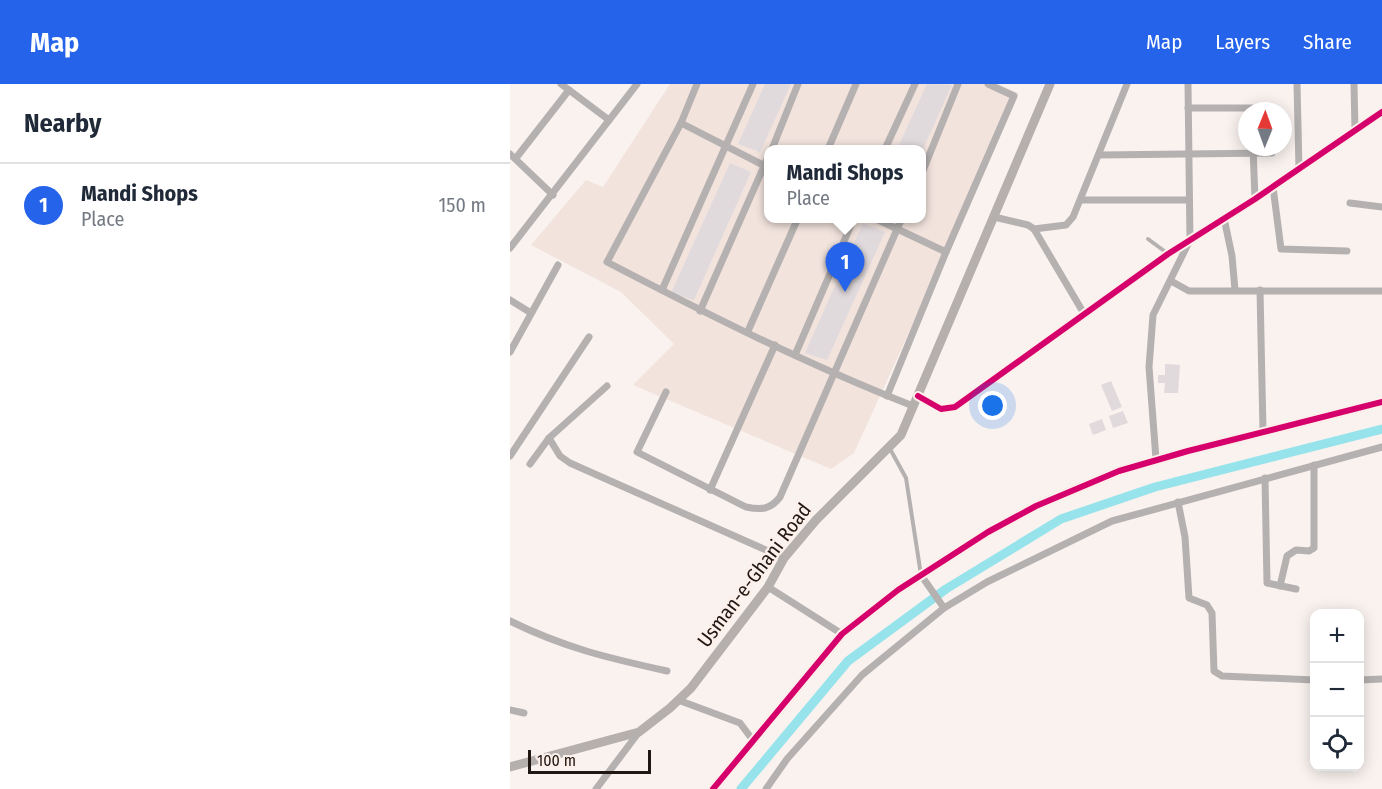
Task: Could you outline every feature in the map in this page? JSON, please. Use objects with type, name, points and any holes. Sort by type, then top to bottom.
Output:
[{"type":"main road","name":"Usman-e-Ghani Road","points":[[510,767],[639,732],[678,700],[768,587],[784,558],[816,520],[901,435],[1050,84]]},
{"type":"main road","points":[[713,789],[842,634],[921,575],[988,532],[1036,506],[1119,471],[1156,459],[1382,402]]},
{"type":"street","points":[[561,84],[609,120]]},
{"type":"street","points":[[510,248],[513,236],[553,195],[637,84]]},
{"type":"street","points":[[698,84],[681,123],[607,262],[700,311],[748,331],[833,373],[914,406]]},
{"type":"street","points":[[662,290],[753,84]]},
{"type":"street","points":[[774,145],[798,84]]},
{"type":"street","points":[[830,145],[856,84]]},
{"type":"street","points":[[887,145],[915,84]]},
{"type":"street","points":[[926,161],[958,84]]},
{"type":"street","points":[[887,396],[946,252],[1014,96],[1004,87],[988,84]]},
{"type":"street","points":[[1034,229],[1066,225],[1073,217],[1127,84]]},
{"type":"street","points":[[1156,459],[1149,367],[1153,315],[1190,240],[1188,84]]},
{"type":"street","points":[[1297,84],[1299,169]]},
{"type":"street","points":[[1354,84],[1355,131]]},
{"type":"street","points":[[553,195],[513,156],[569,90]]},
{"type":"street","points":[[1188,108],[1238,108]]},
{"type":"street","points":[[918,396],[941,409],[955,407],[1083,312],[1168,254],[1274,187],[1382,112]]},
{"type":"street","points":[[681,123],[764,165]]},
{"type":"street","points":[[1100,155],[1188,155],[1238,151]]},
{"type":"street","points":[[1253,156],[1255,199]]},
{"type":"street","points":[[700,311],[764,173]]},
{"type":"street","points":[[1274,187],[1281,249],[1347,251]]},
{"type":"street","points":[[1081,200],[1188,200]]},
{"type":"street","points":[[1350,203],[1382,207]]},
{"type":"street","points":[[994,217],[1028,225],[1034,229],[1083,312]]},
{"type":"street","points":[[1224,218],[1232,256],[1235,290]]},
{"type":"street","points":[[748,331],[796,223]]},
{"type":"street","points":[[795,355],[852,223]]},
{"type":"street","points":[[882,223],[946,252]]},
{"type":"street","points":[[666,392],[637,452],[746,507],[766,509],[773,506],[780,497],[900,223]]},
{"type":"street","points":[[510,351],[558,265]]},
{"type":"street","points":[[1171,281],[1189,291],[1382,291]]},
{"type":"street","points":[[1260,290],[1263,431]]},
{"type":"street","points":[[510,300],[531,313]]},
{"type":"street","points":[[510,456],[589,337]]},
{"type":"street","points":[[710,490],[775,345]]},
{"type":"street","points":[[530,464],[549,438],[607,386]]},
{"type":"street","points":[[549,438],[560,456],[570,463],[784,558]]},
{"type":"street","points":[[766,789],[786,759],[862,675],[943,606],[1048,550],[1112,520],[1382,447]]},
{"type":"street","points":[[1280,586],[1287,556],[1296,550],[1309,551],[1314,548],[1314,465]]},
{"type":"street","points":[[1265,478],[1266,583],[1296,589]]},
{"type":"street","points":[[1178,502],[1185,537],[1189,598],[1207,605],[1212,613],[1214,672],[1222,676],[1310,680]]},
{"type":"street","points":[[921,575],[943,606]]},
{"type":"street","points":[[768,587],[842,634]]},
{"type":"street","points":[[510,621],[548,640],[583,652],[668,671]]},
{"type":"street","points":[[1364,680],[1382,679]]},
{"type":"street","points":[[678,700],[741,723],[752,740]]},
{"type":"street","points":[[510,710],[524,713]]},
{"type":"street","points":[[596,789],[639,732]]},
{"type":"lane","points":[[1148,239],[1168,254]]},
{"type":"lane","points":[[889,447],[906,478],[921,575]]},
{"type":"shaded area","points":[[670,84],[998,84],[1018,93],[854,453],[831,469],[633,385],[674,344],[621,292],[531,245],[586,180],[603,187]]},
{"type":"building","points":[[765,84],[791,84],[760,152],[738,144]]},
{"type":"building","points":[[927,84],[952,85],[925,145],[899,145]]},
{"type":"building","points":[[730,163],[751,172],[694,300],[671,293]]},
{"type":"building","points":[[863,223],[885,232],[827,360],[805,353]]},
{"type":"building","points":[[1165,364],[1180,365],[1178,393],[1164,393],[1165,383],[1158,383],[1158,375],[1165,375]]},
{"type":"building","points":[[1111,381],[1122,407],[1112,411],[1101,385]]},
{"type":"building","points":[[1123,411],[1128,423],[1113,428],[1109,416]]},
{"type":"building","points":[[1102,419],[1106,430],[1093,435],[1089,424]]},
{"type":"waterway","points":[[741,789],[848,661],[946,589],[1061,519],[1155,487],[1382,429]]},
{"type":"cycle path","points":[[918,396],[941,409],[955,407],[1168,254],[1255,199],[1382,112]]},
{"type":"cycle path","points":[[713,789],[842,634],[898,590],[988,532],[1036,506],[1119,471],[1188,451],[1382,402]]},
{"type":"place","name":"Mandi Shops","points":[[845,292]]}]
